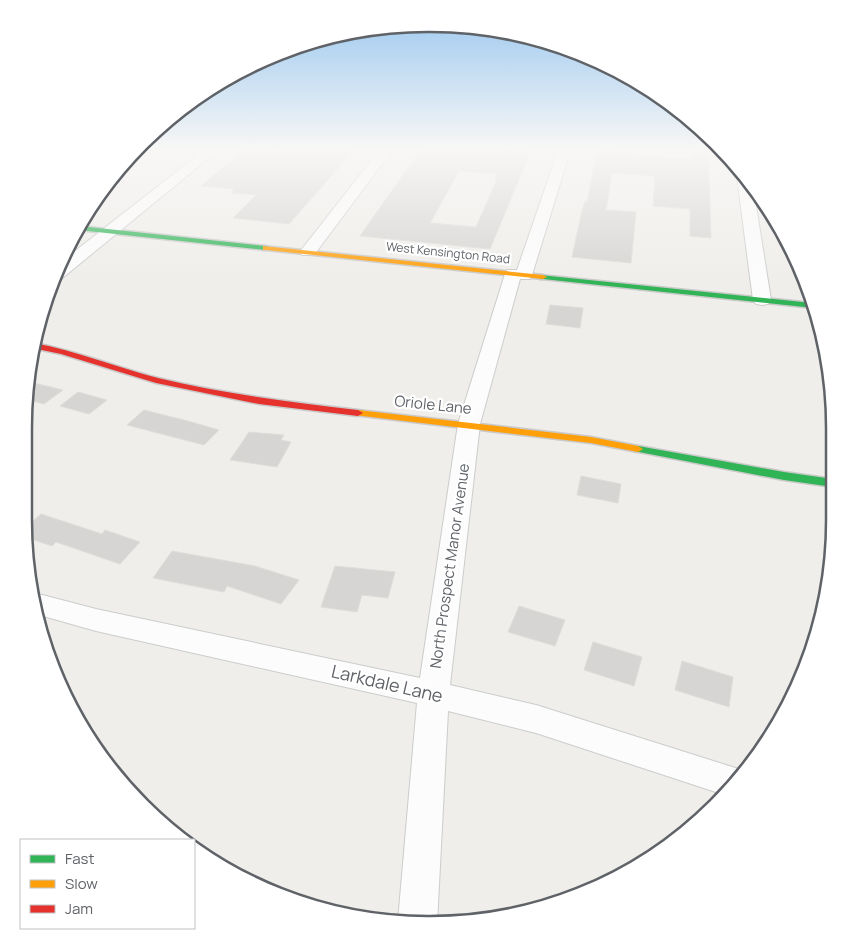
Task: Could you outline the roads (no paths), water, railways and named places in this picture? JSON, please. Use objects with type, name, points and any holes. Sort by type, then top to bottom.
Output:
[{"type":"main road","name":"West Kensington Road","points":[[87,229],[805,305]]},
{"type":"main road","name":"Oriole Lane","points":[[41,347],[62,351],[156,380],[259,401],[469,424],[591,440],[826,482]]},
{"type":"street","points":[[69,264],[159,192]]},
{"type":"street","points":[[308,252],[354,192]]},
{"type":"street","name":"North Prospect Manor Avenue","points":[[418,916],[433,694],[469,424],[519,274],[549,192]]},
{"type":"street","points":[[746,192],[762,300]]},
{"type":"street","name":"Larkdale Lane","points":[[42,604],[96,620],[433,694],[536,719],[728,780]]}]
